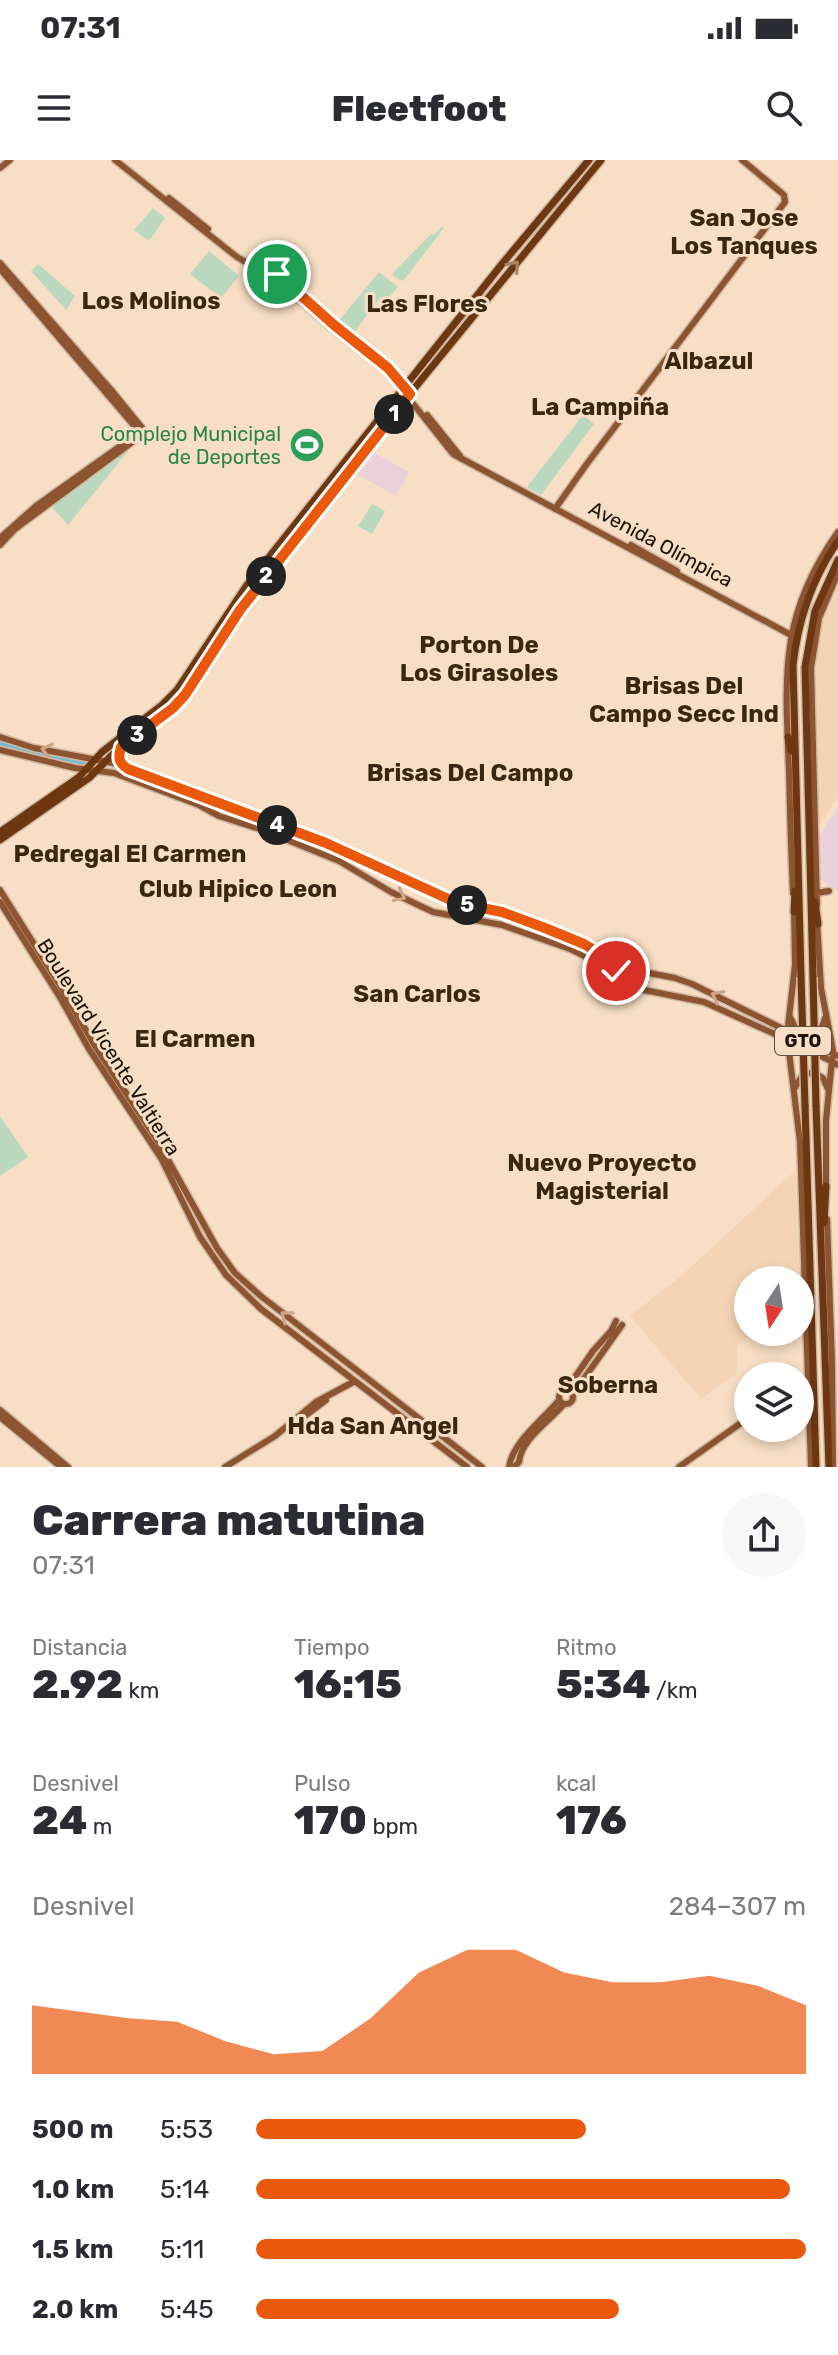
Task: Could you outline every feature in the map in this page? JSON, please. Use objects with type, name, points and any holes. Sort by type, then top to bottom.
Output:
[{"type":"main road","points":[[0,840],[168,700],[502,264],[589,160]]},
{"type":"main road","points":[[406,389],[448,348],[602,160],[606,169]]},
{"type":"main road","points":[[553,205],[560,211]]},
{"type":"main road","points":[[544,216],[551,223]]},
{"type":"main road","points":[[444,339],[444,345],[448,348]]},
{"type":"main road","name":"GTO","points":[[812,1362],[793,686],[797,638],[805,606],[815,579],[838,541]]},
{"type":"main road","name":"GTO","points":[[831,1467],[821,1257],[804,679],[818,603],[838,560]]},
{"type":"main road","points":[[0,832],[97,771],[121,747],[177,703],[190,688],[209,648]]},
{"type":"main road","points":[[808,790],[812,727]]},
{"type":"main road","points":[[788,737],[796,793]]},
{"type":"main road","points":[[121,747],[119,760],[128,769]]},
{"type":"main road","points":[[75,768],[79,771],[79,777]]},
{"type":"main road","points":[[809,846],[818,924]]},
{"type":"main road","points":[[794,912],[797,853]]},
{"type":"main road","points":[[821,1257],[826,1186]]},
{"type":"main road","points":[[802,1192],[809,1240]]},
{"type":"main road","name":"GTO","points":[[813,1467],[814,1426]]},
{"type":"main road","points":[[813,1442],[813,1467]]},
{"type":"street","name":"Avenida Olímpica","points":[[115,160],[250,264],[272,270],[388,368],[462,459]]},
{"type":"street","name":"Avenida Olímpica","points":[[121,160],[202,223],[211,235]]},
{"type":"street","points":[[556,508],[784,204],[784,195],[742,160]]},
{"type":"street","points":[[0,263],[138,421],[140,430]]},
{"type":"street","points":[[0,269],[140,430]]},
{"type":"street","name":"Avenida Olímpica","points":[[406,389],[441,444],[453,454],[775,623],[786,628],[793,626]]},
{"type":"street","points":[[0,538],[140,430]]},
{"type":"street","points":[[0,545],[45,502]]},
{"type":"street","name":"Avenida Olímpica","points":[[556,508],[791,635]]},
{"type":"street","points":[[807,1362],[800,1142],[787,1048],[795,965],[786,680],[791,635],[805,589],[823,553],[838,532]]},
{"type":"street","points":[[830,1443],[832,1363],[826,1186],[828,1090],[836,1052],[829,1031],[819,965],[811,668],[821,613],[838,573]]},
{"type":"street","points":[[0,737],[34,748],[105,761],[128,769],[326,843],[457,903],[618,968],[685,981],[774,1025],[835,1064]]},
{"type":"street","points":[[0,750],[120,775],[320,853],[433,912],[507,922],[526,920],[577,941],[618,968],[643,991],[699,1000],[761,1029],[787,1048]]},
{"type":"street","name":"Boulevard Vicente Valtierra","points":[[0,890],[95,1046],[157,1140],[224,1259],[256,1293],[467,1467]]},
{"type":"street","points":[[817,893],[829,891]]},
{"type":"street","name":"Boulevard Vicente Valtierra","points":[[0,902],[89,1049],[161,1158],[218,1266],[246,1297],[340,1370],[361,1381],[482,1467]]},
{"type":"street","points":[[789,1017],[802,1033],[815,1033],[824,1024],[824,1002]]},
{"type":"street","points":[[774,1025],[789,1017]]},
{"type":"street","points":[[761,1029],[836,1052]]},
{"type":"street","points":[[794,1089],[800,1078],[813,1072],[823,1078],[828,1090]]},
{"type":"street","points":[[829,1081],[838,1076]]},
{"type":"street","points":[[562,1402],[560,1393],[569,1392],[598,1350],[612,1342],[619,1323]]},
{"type":"street","points":[[302,1340],[308,1333]]},
{"type":"street","points":[[340,1370],[343,1378],[341,1388]]},
{"type":"street","points":[[276,1438],[316,1402],[361,1381]]},
{"type":"street","points":[[228,1467],[276,1438],[330,1398],[361,1381]]},
{"type":"street","points":[[512,1466],[511,1458],[517,1454],[528,1434],[562,1402],[572,1402],[569,1392]]},
{"type":"street","points":[[0,1410],[68,1467]]},
{"type":"street","points":[[0,1417],[61,1467]]},
{"type":"street","points":[[679,1467],[734,1430]]},
{"type":"street","points":[[811,1442],[813,1467]]},
{"type":"street","points":[[686,1467],[695,1458]]},
{"type":"shaded area","points":[[369,450],[409,472],[396,496],[353,472]]},
{"type":"shaded area","points":[[838,577],[838,796],[817,830],[814,670],[821,611]]},
{"type":"shaded area","points":[[838,806],[838,891],[821,880],[820,835]]},
{"type":"shaded area","points":[[795,1171],[799,1266],[734,1266],[734,1346],[737,1346],[737,1362],[734,1362],[734,1375],[701,1399],[630,1316],[679,1278]]},
{"type":"green space","points":[[153,208],[165,218],[149,241],[134,230]]},
{"type":"green space","points":[[442,226],[444,228],[403,281],[391,275],[431,234],[434,235]]},
{"type":"green space","points":[[209,251],[239,276],[221,298],[190,274]]},
{"type":"green space","points":[[38,264],[75,296],[66,310],[31,271]]},
{"type":"green space","points":[[379,272],[398,287],[386,301],[381,297],[355,331],[345,324],[338,327],[337,323]]},
{"type":"green space","points":[[583,415],[594,424],[541,495],[527,487]]},
{"type":"green space","points":[[133,445],[68,525],[50,505]]},
{"type":"green space","points":[[372,504],[385,511],[372,534],[358,526]]},
{"type":"green space","points":[[0,1116],[28,1157],[0,1176]]},
{"type":"waterway","points":[[0,743],[21,751],[86,763]]},
{"type":"place","name":"Complejo Municipal de Deportes","points":[[307,445]]},
{"type":"district","name":"San Jose Los Tanques","points":[[744,232]]},
{"type":"district","name":"Los Molinos","points":[[151,301]]},
{"type":"district","name":"Las Flores","points":[[427,304]]},
{"type":"district","name":"Albazul","points":[[709,361]]},
{"type":"district","name":"La Campiña","points":[[600,407]]},
{"type":"district","name":"Porton De Los Girasoles","points":[[479,659]]},
{"type":"district","name":"Brisas Del Campo Secc Ind","points":[[684,700]]},
{"type":"district","name":"Brisas Del Campo","points":[[470,773]]},
{"type":"district","name":"Pedregal El Carmen","points":[[130,854]]},
{"type":"district","name":"Club Hipico Leon","points":[[238,889]]},
{"type":"district","name":"San Carlos","points":[[417,994]]},
{"type":"district","name":"El Carmen","points":[[195,1039]]},
{"type":"district","name":"Nuevo Proyecto Magisterial","points":[[602,1177]]},
{"type":"district","name":"Soberna","points":[[608,1385]]},
{"type":"district","name":"Hda San Angel","points":[[373,1426]]},
{"type":"route","points":[[277,274],[388,368],[410,394],[240,610],[185,695],[173,708],[121,747],[120,763],[128,769],[340,849],[457,903],[511,914],[577,941],[619,965],[616,971]]}]
